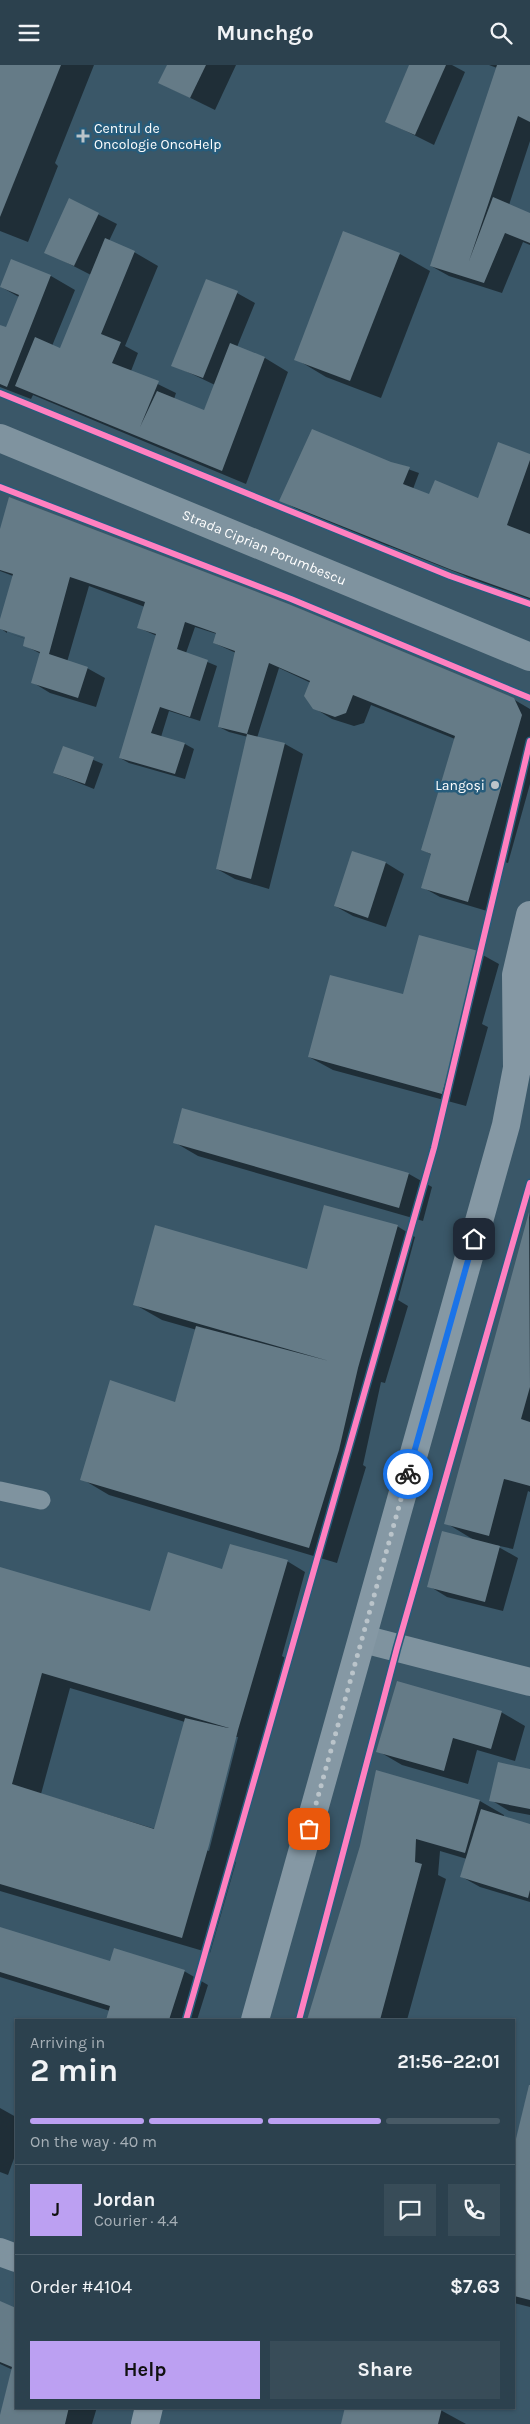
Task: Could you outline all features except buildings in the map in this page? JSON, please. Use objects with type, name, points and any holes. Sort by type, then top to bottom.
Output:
[{"type":"main road","points":[[255,2019],[506,1125],[518,1068],[516,975],[530,915]]},
{"type":"main road","points":[[518,1068],[530,1043]]},
{"type":"main road","points":[[145,2424],[149,2409]]},
{"type":"street","name":"Strada Ciprian Porumbescu","points":[[0,438],[530,657]]},
{"type":"street","points":[[363,1639],[530,1682]]},
{"type":"street","points":[[0,2252],[15,2258]]},
{"type":"lane","points":[[0,1491],[41,1500]]},
{"type":"cycle path","points":[[0,393],[450,576],[530,604]]},
{"type":"cycle path","points":[[0,487],[291,599],[530,698]]},
{"type":"cycle path","points":[[186,2019],[434,1148],[530,741]]},
{"type":"cycle path","points":[[299,2019],[397,1648],[530,1183]]},
{"type":"way so far","points":[[309,1829],[408,1474]]},
{"type":"place","name":"Centrul de Oncologie OncoHelp","points":[[83,136]]},
{"type":"place","name":"Langoși","points":[[495,785]]},
{"type":"route","points":[[408,1474],[474,1239]]}]
